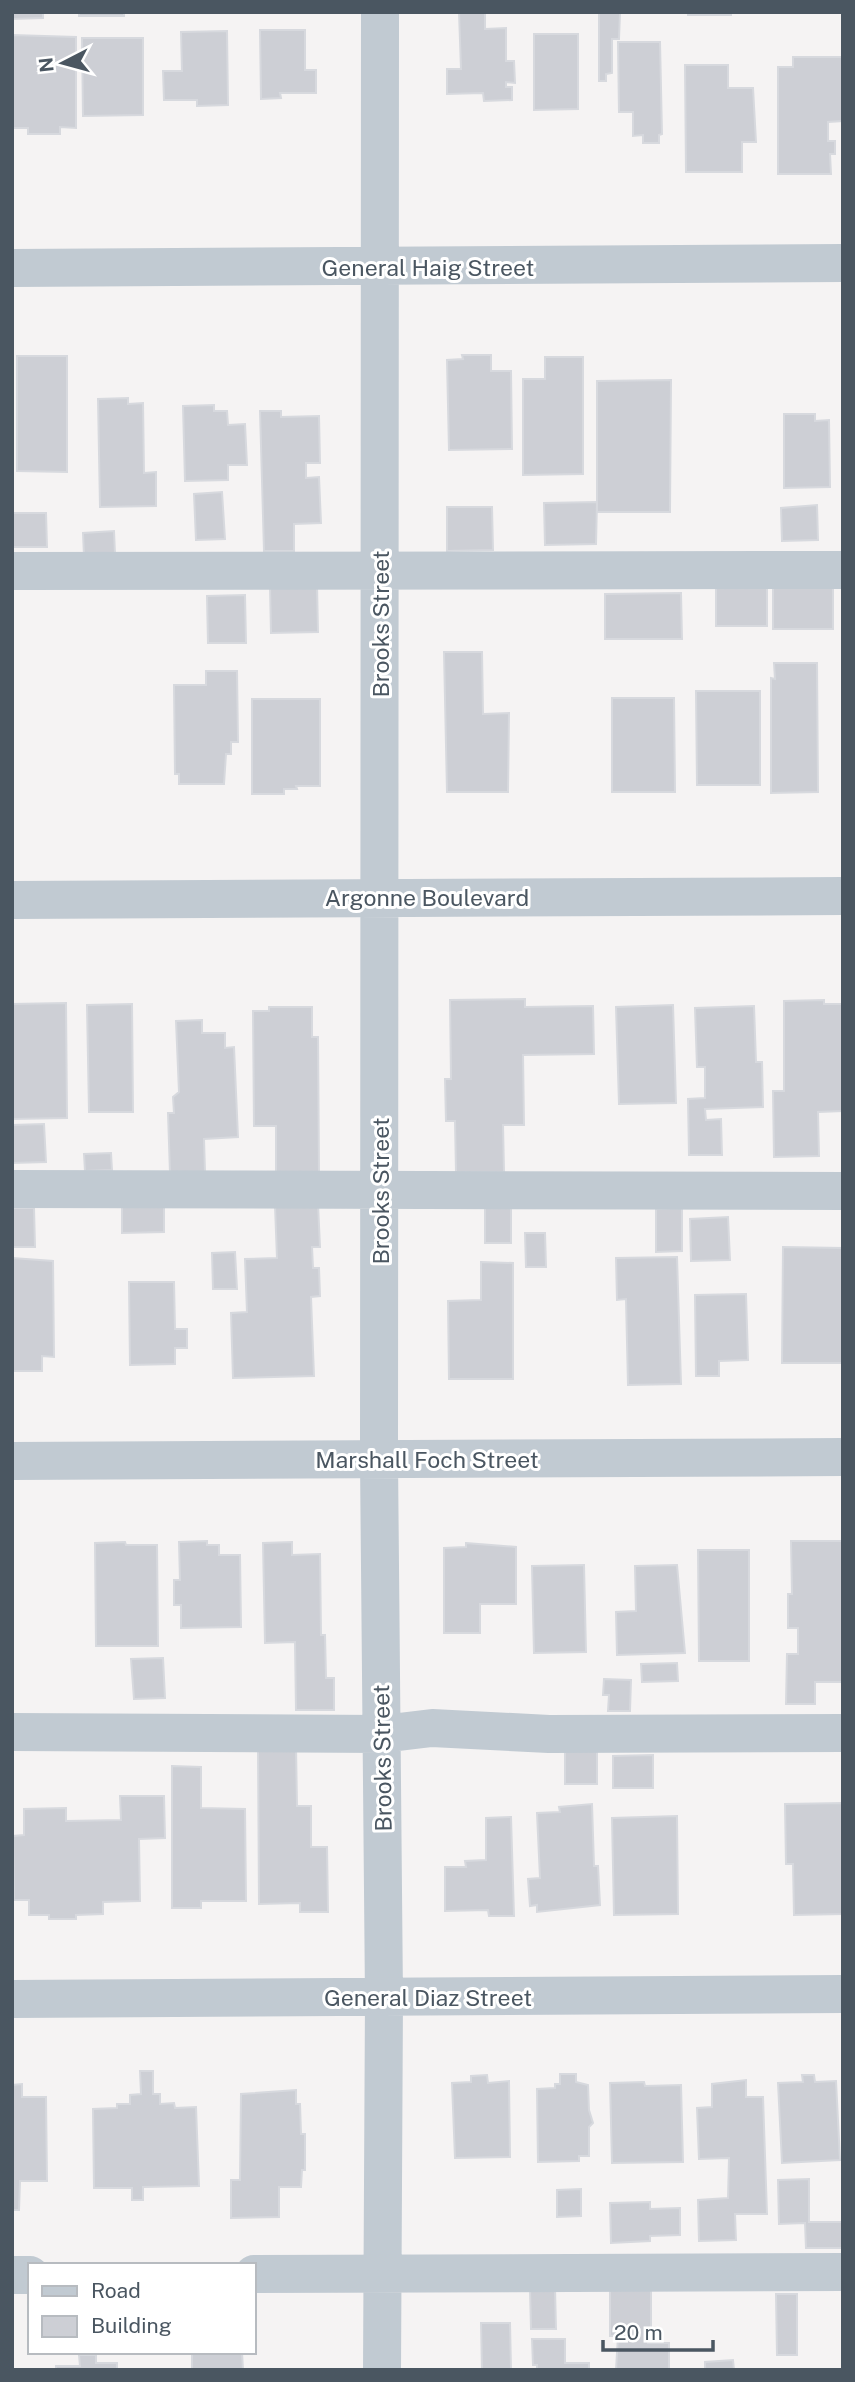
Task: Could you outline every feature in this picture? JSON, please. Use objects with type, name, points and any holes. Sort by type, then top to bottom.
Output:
[{"type":"street","name":"Brooks Street","points":[[380,12],[379,1459],[384,1998],[382,2370]]},
{"type":"street","name":"General Haig Street","points":[[12,268],[843,263]]},
{"type":"street","points":[[12,571],[843,569]]},
{"type":"street","name":"Argonne Boulevard","points":[[12,900],[843,896]]},
{"type":"street","points":[[12,1189],[843,1191]]},
{"type":"street","name":"Marshall Foch Street","points":[[12,1461],[843,1457]]},
{"type":"street","points":[[12,1732],[382,1734],[432,1728],[549,1734],[843,1733]]},
{"type":"street","name":"General Diaz Street","points":[[12,1998],[843,1994]]},
{"type":"street","points":[[256,2274],[843,2272]]},
{"type":"building","points":[[12,12],[43,12],[43,18],[12,19]]},
{"type":"building","points":[[79,12],[124,12],[124,16],[79,16]]},
{"type":"building","points":[[459,12],[485,12],[485,29],[506,28],[506,61],[514,61],[515,83],[506,82],[506,87],[512,87],[512,100],[484,101],[483,93],[447,94],[447,69],[461,69]]},
{"type":"building","points":[[599,12],[676,13],[620,13],[619,39],[612,39],[612,73],[606,74],[606,81],[599,81]]},
{"type":"building","points":[[688,12],[731,12],[731,15],[688,15]]},
{"type":"building","points":[[260,30],[305,30],[305,70],[316,70],[316,93],[280,93],[281,98],[261,99]]},
{"type":"building","points":[[227,31],[228,105],[197,106],[197,100],[164,100],[163,71],[182,71],[181,32]]},
{"type":"building","points":[[534,34],[578,34],[578,109],[534,110]]},
{"type":"building","points":[[12,35],[76,37],[76,128],[60,127],[60,134],[28,134],[28,128],[12,128]]},
{"type":"building","points":[[82,38],[143,38],[143,115],[83,116]]},
{"type":"building","points":[[618,42],[660,42],[662,134],[659,135],[659,143],[643,143],[643,135],[633,136],[633,112],[619,112]]},
{"type":"building","points":[[793,57],[843,57],[843,121],[828,122],[828,141],[835,141],[835,154],[830,154],[831,174],[778,174],[778,67],[793,67]]},
{"type":"building","points":[[685,65],[728,65],[728,88],[753,88],[756,142],[742,142],[742,172],[686,172]]},
{"type":"building","points":[[462,355],[491,355],[491,371],[511,371],[512,449],[449,450],[447,360],[463,359]]},
{"type":"building","points":[[17,356],[67,356],[67,472],[17,471]]},
{"type":"building","points":[[545,357],[583,357],[583,474],[523,475],[523,379],[545,379]]},
{"type":"building","points":[[671,380],[670,512],[597,512],[597,381]]},
{"type":"building","points":[[128,398],[128,404],[143,403],[144,473],[156,472],[156,506],[100,507],[98,399]]},
{"type":"building","points":[[214,405],[214,411],[227,411],[228,425],[245,424],[247,465],[228,465],[228,480],[185,481],[183,406]]},
{"type":"building","points":[[260,411],[281,411],[281,417],[319,416],[320,463],[306,463],[306,478],[319,477],[321,523],[294,524],[294,551],[264,551]]},
{"type":"building","points":[[784,414],[815,414],[815,421],[829,420],[830,487],[784,488]]},
{"type":"building","points":[[222,492],[225,539],[196,540],[194,494]]},
{"type":"building","points":[[597,502],[596,544],[545,545],[544,503]]},
{"type":"building","points":[[817,505],[818,540],[782,541],[781,508]]},
{"type":"building","points":[[447,507],[492,507],[493,550],[447,551]]},
{"type":"building","points":[[12,513],[46,513],[47,547],[12,547]]},
{"type":"building","points":[[114,531],[115,554],[84,556],[83,533]]},
{"type":"building","points":[[317,585],[318,632],[271,633],[270,586]]},
{"type":"building","points":[[716,586],[767,586],[767,626],[716,626]]},
{"type":"building","points":[[773,588],[833,588],[833,629],[773,629]]},
{"type":"building","points":[[681,593],[682,639],[605,639],[605,594]]},
{"type":"building","points":[[245,595],[246,643],[208,643],[207,596]]},
{"type":"building","points":[[444,652],[482,652],[483,714],[509,713],[508,792],[447,792]]},
{"type":"building","points":[[774,663],[817,663],[818,792],[771,793],[771,678],[775,679]]},
{"type":"building","points":[[206,671],[237,671],[238,742],[231,742],[231,754],[226,754],[224,784],[179,784],[179,774],[175,774],[174,685],[206,685]]},
{"type":"building","points":[[696,691],[760,691],[760,785],[697,785]]},
{"type":"building","points":[[612,698],[674,698],[675,792],[612,792]]},
{"type":"building","points":[[252,699],[320,699],[320,786],[296,786],[297,789],[284,789],[284,794],[252,794]]},
{"type":"building","points":[[525,999],[525,1007],[593,1006],[594,1054],[523,1055],[524,1125],[503,1125],[504,1172],[456,1172],[455,1121],[446,1121],[445,1079],[451,1079],[450,1000]]},
{"type":"building","points":[[824,1000],[824,1004],[843,1004],[843,1111],[818,1112],[819,1156],[774,1157],[773,1091],[784,1091],[784,1001]]},
{"type":"building","points":[[66,1003],[67,1118],[12,1119],[12,1004]]},
{"type":"building","points":[[132,1004],[133,1112],[89,1112],[87,1005]]},
{"type":"building","points":[[673,1005],[676,1103],[619,1104],[616,1007]]},
{"type":"building","points":[[754,1006],[756,1062],[762,1062],[763,1107],[705,1109],[706,1120],[721,1119],[722,1155],[689,1155],[688,1099],[705,1098],[705,1067],[697,1067],[695,1008]]},
{"type":"building","points":[[269,1007],[312,1007],[312,1037],[318,1037],[319,1174],[276,1175],[276,1126],[254,1126],[253,1011],[269,1011]]},
{"type":"building","points":[[202,1020],[202,1033],[225,1033],[225,1048],[234,1047],[238,1137],[204,1139],[205,1172],[170,1173],[168,1113],[174,1113],[173,1097],[179,1092],[176,1021]]},
{"type":"building","points":[[44,1124],[46,1162],[12,1163],[12,1125]]},
{"type":"building","points":[[111,1153],[112,1170],[85,1171],[84,1154]]},
{"type":"building","points":[[485,1201],[511,1201],[511,1243],[485,1243]]},
{"type":"building","points":[[122,1203],[164,1203],[164,1232],[122,1233]]},
{"type":"building","points":[[318,1204],[320,1247],[312,1247],[313,1268],[319,1268],[320,1296],[311,1297],[314,1376],[233,1378],[231,1313],[247,1312],[245,1259],[277,1258],[275,1206]]},
{"type":"building","points":[[12,1208],[34,1208],[35,1247],[12,1247]]},
{"type":"building","points":[[682,1208],[682,1251],[656,1252],[656,1209]]},
{"type":"building","points":[[728,1217],[730,1260],[691,1261],[690,1219]]},
{"type":"building","points":[[525,1233],[545,1233],[546,1267],[526,1267]]},
{"type":"building","points":[[783,1247],[843,1248],[843,1363],[782,1363]]},
{"type":"building","points":[[235,1252],[237,1289],[213,1289],[212,1253]]},
{"type":"building","points":[[677,1257],[681,1384],[628,1385],[626,1299],[617,1300],[616,1258]]},
{"type":"building","points":[[12,1258],[53,1261],[54,1357],[42,1356],[42,1371],[12,1371]]},
{"type":"building","points":[[481,1262],[513,1263],[513,1379],[449,1379],[448,1301],[481,1300]]},
{"type":"building","points":[[129,1282],[174,1282],[175,1329],[187,1329],[187,1348],[175,1348],[175,1364],[130,1365]]},
{"type":"building","points":[[746,1294],[748,1360],[719,1361],[719,1376],[696,1376],[695,1295]]},
{"type":"building","points":[[207,1541],[207,1545],[219,1545],[219,1555],[240,1555],[241,1627],[181,1628],[181,1605],[174,1605],[174,1580],[180,1580],[179,1542]]},
{"type":"building","points":[[791,1541],[843,1541],[843,1682],[815,1682],[815,1704],[786,1704],[787,1654],[798,1654],[798,1628],[788,1628],[788,1594],[792,1594]]},
{"type":"building","points":[[125,1542],[126,1545],[157,1545],[158,1646],[96,1646],[95,1543]]},
{"type":"building","points":[[292,1542],[292,1555],[320,1554],[321,1635],[325,1635],[326,1678],[334,1678],[334,1710],[296,1710],[295,1642],[265,1643],[263,1543]]},
{"type":"building","points":[[466,1543],[516,1547],[516,1604],[480,1604],[480,1633],[444,1633],[444,1548],[466,1547]]},
{"type":"building","points":[[698,1550],[749,1550],[749,1661],[699,1661]]},
{"type":"building","points":[[584,1565],[586,1652],[534,1653],[532,1566]]},
{"type":"building","points":[[677,1565],[685,1653],[617,1655],[616,1612],[636,1611],[635,1566]]},
{"type":"building","points":[[163,1658],[165,1698],[134,1699],[131,1659]]},
{"type":"building","points":[[677,1663],[678,1681],[642,1682],[641,1664]]},
{"type":"building","points":[[604,1679],[631,1680],[630,1711],[608,1711],[609,1695],[603,1695]]},
{"type":"building","points":[[296,1746],[297,1806],[311,1806],[311,1847],[327,1847],[328,1912],[300,1912],[300,1903],[259,1904],[258,1747]]},
{"type":"building","points":[[565,1749],[597,1749],[597,1784],[565,1784]]},
{"type":"building","points":[[653,1755],[653,1788],[613,1788],[613,1756]]},
{"type":"building","points":[[172,1766],[201,1767],[201,1808],[245,1809],[246,1901],[201,1901],[201,1908],[172,1908]]},
{"type":"building","points":[[120,1796],[164,1796],[165,1838],[139,1839],[140,1901],[103,1902],[103,1914],[76,1915],[76,1919],[49,1919],[49,1915],[29,1915],[29,1900],[14,1900],[13,1836],[24,1835],[24,1809],[66,1808],[66,1821],[121,1820]]},
{"type":"building","points":[[843,1803],[843,1914],[794,1915],[793,1864],[786,1864],[785,1804]]},
{"type":"building","points":[[592,1804],[594,1866],[598,1866],[600,1905],[537,1912],[537,1905],[530,1906],[528,1879],[540,1878],[537,1813],[560,1812],[559,1807]]},
{"type":"building","points":[[677,1816],[678,1914],[614,1915],[612,1818]]},
{"type":"building","points":[[511,1817],[514,1916],[489,1916],[488,1910],[445,1911],[445,1867],[466,1867],[465,1861],[486,1860],[486,1818]]},
{"type":"building","points":[[140,2071],[153,2071],[153,2094],[160,2094],[160,2104],[174,2103],[175,2108],[196,2107],[199,2186],[143,2187],[143,2200],[132,2200],[132,2188],[94,2188],[93,2109],[117,2108],[117,2104],[130,2104],[130,2095],[141,2094]]},
{"type":"building","points":[[560,2074],[576,2074],[576,2082],[588,2085],[589,2110],[593,2123],[589,2127],[589,2156],[579,2156],[579,2161],[538,2162],[537,2089],[555,2088],[555,2084],[560,2084]]},
{"type":"building","points":[[487,2075],[488,2083],[509,2081],[510,2157],[455,2158],[452,2083],[471,2082],[471,2076]]},
{"type":"building","points":[[802,2075],[814,2075],[815,2082],[836,2081],[840,2160],[782,2163],[778,2083],[803,2082]]},
{"type":"building","points":[[746,2080],[746,2097],[763,2097],[767,2214],[735,2214],[736,2240],[699,2241],[698,2200],[728,2198],[729,2158],[699,2159],[697,2108],[712,2107],[712,2084]]},
{"type":"building","points":[[644,2082],[645,2086],[681,2085],[683,2162],[612,2163],[610,2083]]},
{"type":"building","points":[[22,2084],[22,2097],[46,2097],[47,2181],[20,2181],[19,2210],[12,2210],[12,2085]]},
{"type":"building","points":[[296,2090],[296,2104],[300,2104],[301,2134],[305,2134],[305,2170],[302,2170],[301,2187],[279,2187],[279,2217],[231,2218],[231,2180],[240,2180],[241,2094]]},
{"type":"building","points":[[809,2179],[809,2222],[843,2222],[843,2248],[806,2248],[805,2223],[779,2224],[778,2180]]},
{"type":"building","points":[[581,2189],[581,2216],[557,2217],[557,2190]]},
{"type":"building","points":[[650,2202],[650,2209],[680,2208],[680,2235],[650,2236],[650,2241],[611,2243],[610,2203]]},
{"type":"building","points":[[610,2284],[651,2284],[651,2338],[648,2338],[648,2343],[669,2343],[669,2370],[616,2370],[618,2336],[610,2336]]},
{"type":"building","points":[[555,2288],[556,2329],[531,2329],[530,2289]]},
{"type":"building","points":[[776,2294],[797,2294],[797,2355],[777,2355]]},
{"type":"building","points":[[481,2323],[510,2323],[511,2370],[482,2370]]},
{"type":"building","points":[[532,2339],[565,2339],[565,2363],[589,2363],[589,2370],[537,2370],[537,2365],[533,2365]]},
{"type":"building","points":[[192,2354],[242,2354],[243,2370],[192,2370]]},
{"type":"building","points":[[79,2355],[96,2355],[96,2363],[117,2363],[117,2370],[56,2370],[56,2366],[80,2366]]},
{"type":"building","points":[[733,2360],[734,2370],[705,2370],[705,2362]]}]
